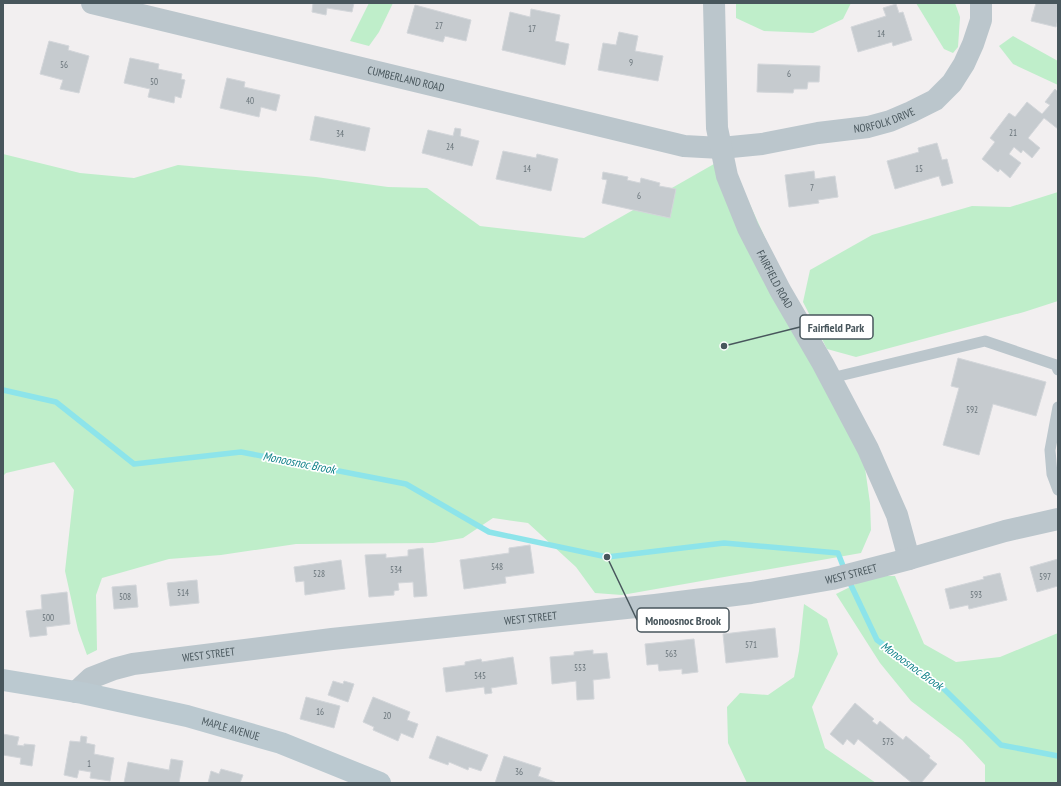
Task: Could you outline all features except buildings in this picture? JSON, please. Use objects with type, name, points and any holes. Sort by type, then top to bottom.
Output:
[{"type":"main road","points":[[3,680],[76,692]]},
{"type":"main road","name":"MAPLE AVENUE","points":[[76,692],[187,716],[281,743],[380,783]]},
{"type":"street","name":"CUMBERLAND ROAD","points":[[92,3],[684,146],[721,148]]},
{"type":"street","name":"FAIRFIELD ROAD","points":[[714,3],[716,128],[727,176],[748,228],[780,290],[831,378],[868,449],[897,515],[909,559]]},
{"type":"street","name":"NORFOLK DRIVE","points":[[721,148],[762,144],[868,127],[890,121],[935,100],[952,83],[964,64],[981,20],[981,3]]},
{"type":"street","name":"WEST STREET","points":[[76,692],[91,678],[114,669],[133,664],[332,639],[751,593],[832,579],[909,559],[1005,531],[1058,519]]},
{"type":"lane","points":[[831,378],[984,341],[1056,365],[1058,370]]},
{"type":"lane","points":[[1058,407],[1050,450],[1052,474],[1058,490]]},
{"type":"green space","points":[[369,3],[393,3],[379,32],[369,46],[350,41]]},
{"type":"green space","points":[[736,3],[851,3],[843,19],[813,33],[764,31],[736,18]]},
{"type":"green space","points":[[916,3],[955,3],[960,17],[958,47],[953,53],[944,49]]},
{"type":"green space","points":[[1013,36],[1058,61],[1058,85],[1013,64],[999,46]]},
{"type":"green space","points":[[3,154],[80,173],[134,178],[178,165],[316,177],[388,187],[427,188],[480,226],[584,238],[728,156],[863,454],[870,503],[871,530],[861,553],[622,595],[595,593],[576,567],[528,523],[493,518],[463,538],[433,543],[296,544],[221,555],[169,559],[102,578],[96,595],[97,650],[87,655],[78,630],[65,571],[74,490],[54,462],[6,473],[3,476]]},
{"type":"green space","points":[[1058,192],[1058,301],[1024,312],[856,357],[827,349],[803,302],[810,270],[872,235],[972,206],[1010,207]]},
{"type":"green space","points":[[872,576],[895,576],[924,644],[956,662],[1000,657],[1058,633],[1058,783],[985,783],[985,765],[962,740],[911,701],[880,663],[836,594]]},
{"type":"green space","points":[[804,604],[827,619],[838,654],[812,707],[825,748],[876,783],[747,783],[728,743],[727,707],[740,693],[768,695],[794,677],[799,651]]},
{"type":"waterway","name":"Monoosnoc Brook","points":[[3,390],[56,402],[134,464],[241,452],[406,484],[489,532],[607,557],[724,543],[838,553],[845,571]]},
{"type":"waterway","name":"Monoosnoc Brook","points":[[848,579],[877,640],[943,688],[1001,745],[1058,756]]},
{"type":"place","name":"Fairfield Park","points":[[724,346]]},
{"type":"place","name":"Monoosnoc Brook","points":[[607,557]]}]
